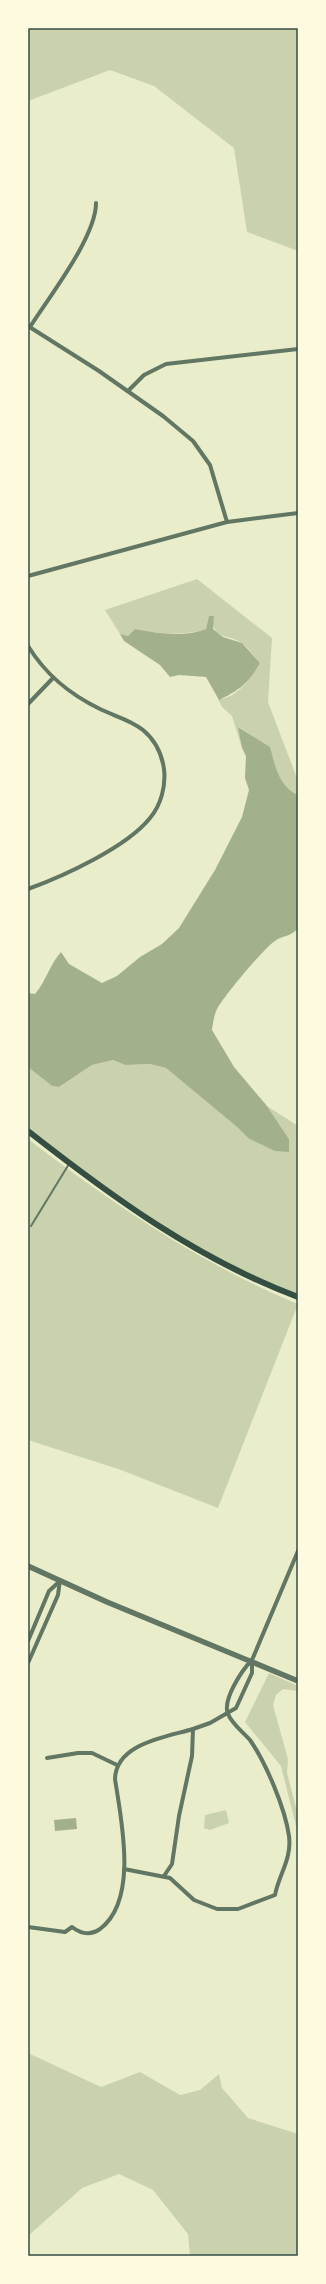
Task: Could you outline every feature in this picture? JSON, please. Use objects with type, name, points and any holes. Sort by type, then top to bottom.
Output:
[{"type":"main road","points":[[28,1131],[129,1208],[190,1246],[232,1269],[298,1297]]},
{"type":"street","points":[[96,203],[94,221],[72,262],[29,327],[128,391],[172,423],[202,451],[210,465],[227,522]]},
{"type":"street","points":[[128,391],[144,375],[166,364],[298,349]]},
{"type":"street","points":[[28,576],[227,522],[298,513]]},
{"type":"street","points":[[28,646],[53,678],[75,696],[144,731],[154,742],[161,754],[165,774],[162,797],[151,817],[133,834],[86,863],[28,889]]},
{"type":"street","points":[[28,704],[53,678]]},
{"type":"street","points":[[124,1869],[164,1876],[176,1883],[201,1904],[227,1910],[238,1909],[275,1895],[285,1870],[289,1853],[287,1826],[267,1770],[249,1739],[228,1714],[226,1706],[240,1672],[252,1660],[298,1552]]},
{"type":"street","points":[[28,1566],[107,1602],[252,1660],[298,1681]]},
{"type":"street","points":[[28,1641],[50,1591],[60,1580]]},
{"type":"street","points":[[28,1663],[58,1595],[60,1580]]},
{"type":"street","points":[[28,1927],[65,1932],[72,1927],[81,1933],[94,1933],[108,1923],[118,1903],[126,1847],[115,1779],[117,1766],[126,1756],[139,1746],[193,1729],[228,1714],[236,1708],[252,1673],[252,1660]]},
{"type":"street","points":[[164,1876],[172,1864],[179,1816],[192,1756],[193,1729]]},
{"type":"street","points":[[47,1758],[78,1753],[92,1753],[117,1766]]},
{"type":"lane","points":[[31,1226],[70,1164]]},
{"type":"shaded area","points":[[28,28],[298,28],[298,251],[247,232],[234,148],[154,86],[110,70],[28,101]]},
{"type":"shaded area","points":[[197,579],[272,638],[268,702],[298,781],[298,795],[286,787],[282,781],[269,747],[239,727],[242,748],[232,716],[222,707],[218,699],[231,696],[243,687],[253,675],[260,663],[243,644],[237,640],[219,634],[215,630],[209,616],[206,629],[188,633],[170,634],[135,629],[128,636],[120,634],[105,610]]},
{"type":"shaded area","points":[[209,616],[214,616],[213,629],[223,637],[242,643],[260,663],[248,681],[233,693],[219,700],[206,677],[179,675],[170,677],[160,665],[124,641],[120,634],[128,636],[135,629],[170,634],[197,632],[206,629]]},
{"type":"shaded area","points":[[238,727],[270,747],[276,768],[282,781],[286,787],[298,795],[298,928],[293,933],[278,939],[269,946],[244,973],[217,1009],[214,1016],[212,1030],[234,1067],[267,1106],[289,1139],[289,1152],[275,1151],[248,1138],[237,1127],[166,1068],[150,1064],[125,1065],[113,1060],[92,1065],[59,1087],[52,1086],[28,1067],[28,993],[35,994],[61,952],[69,964],[102,983],[117,976],[140,957],[162,944],[179,928],[215,870],[242,817],[249,790],[245,778],[246,756],[242,748]]},
{"type":"shaded area","points":[[113,1060],[125,1065],[150,1064],[166,1068],[237,1127],[248,1138],[289,1139],[267,1106],[298,1126],[298,1297],[180,1240],[28,1131],[28,1067],[52,1086],[59,1087],[92,1065]]},
{"type":"shaded area","points":[[28,1139],[124,1209],[191,1251],[261,1288],[298,1304],[218,1508],[121,1470],[28,1440]]},
{"type":"shaded area","points":[[269,1673],[298,1686],[298,1691],[283,1689],[276,1695],[273,1705],[288,1759],[287,1773],[298,1815],[298,1834],[281,1766],[245,1722]]},
{"type":"shaded area","points":[[226,1810],[229,1823],[210,1830],[204,1828],[205,1815]]},
{"type":"shaded area","points":[[76,1818],[77,1829],[55,1831],[54,1820]]},
{"type":"shaded area","points":[[28,2053],[101,2087],[140,2072],[180,2095],[200,2090],[219,2074],[222,2088],[248,2118],[298,2134],[298,2256],[190,2256],[188,2234],[153,2190],[119,2174],[82,2188],[28,2236]]}]
